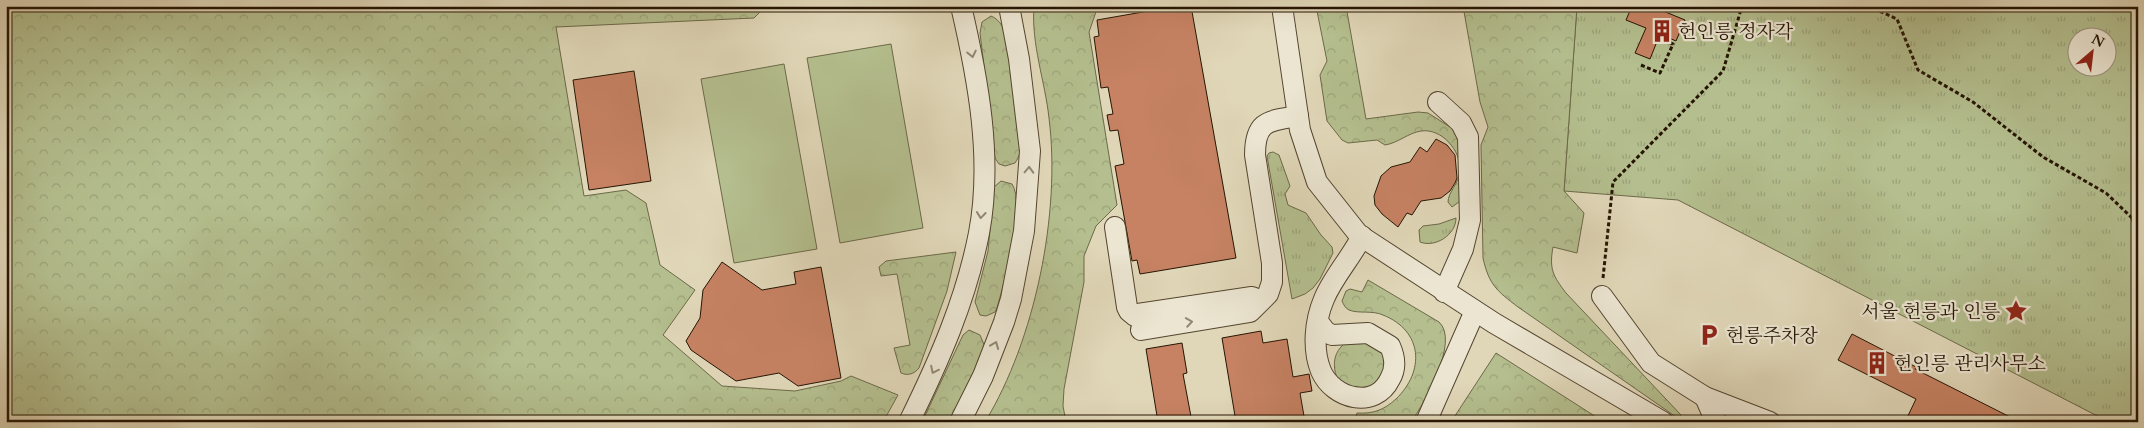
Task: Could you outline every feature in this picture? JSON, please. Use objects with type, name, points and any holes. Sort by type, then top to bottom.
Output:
[{"type":"street","points":[[909,422],[940,359],[954,323],[979,232],[984,170],[982,128],[973,61],[961,6]]},
{"type":"street","points":[[960,422],[983,376],[1004,322],[1011,299],[1024,232],[1030,150],[1019,59],[1009,6]]},
{"type":"street","points":[[1282,6],[1298,116],[1317,182],[1362,236],[1444,292],[1663,422]]},
{"type":"street","points":[[1438,102],[1461,123],[1468,138],[1470,220],[1463,249],[1444,292]]},
{"type":"street","points":[[1115,227],[1127,306],[1129,311],[1138,320],[1252,297],[1260,300],[1268,294],[1273,274],[1255,155],[1255,140],[1259,130],[1267,122],[1298,116]]},
{"type":"street","points":[[1319,323],[1326,332],[1332,334],[1368,333],[1390,346],[1393,353],[1394,368],[1384,389],[1370,398],[1361,399],[1339,392],[1322,372],[1317,357],[1315,339],[1324,300],[1362,236]]},
{"type":"street","points":[[1602,287],[1651,363],[1705,397],[1770,422]]},
{"type":"street","points":[[1426,422],[1475,311]]},
{"type":"street","points":[[1705,397],[1716,422]]},
{"type":"path","points":[[1602,287],[1614,182],[1723,71],[1742,6]]},
{"type":"path","points":[[1868,6],[1897,19],[1918,70],[1973,102],[2043,157],[2106,193],[2132,218],[2138,237]]},
{"type":"path","points":[[1641,65],[1660,73],[1673,44],[1663,40]]},
{"type":"path","points":[[2132,218],[2138,215]]},
{"type":"green space","points":[[6,6],[759,6],[759,13],[754,18],[556,27],[584,196],[626,190],[646,203],[660,265],[695,290],[663,335],[722,386],[795,391],[841,381],[851,376],[898,395],[883,422],[6,422]]},
{"type":"green space","points":[[1034,6],[1098,6],[1089,32],[1117,205],[1096,226],[1084,256],[1084,282],[1064,389],[1063,406],[1066,422],[985,422],[1003,389],[1018,353],[1040,275],[1047,234],[1052,155],[1049,118],[1035,34]]},
{"type":"green space","points":[[1316,6],[1346,6],[1366,119],[1418,112],[1428,113],[1458,132],[1463,199],[1452,207],[1448,202],[1448,198],[1458,180],[1460,170],[1454,149],[1443,137],[1429,131],[1421,131],[1385,145],[1377,140],[1348,143],[1342,140],[1327,121],[1320,75],[1327,61]]},
{"type":"green space","points":[[1463,6],[1577,6],[1564,191],[1584,213],[1577,253],[1553,247],[1553,272],[1566,293],[1681,415],[1679,419],[1518,307],[1499,292],[1491,281],[1483,258],[1481,145],[1488,127],[1480,102]]},
{"type":"green space","name":"서울 헌릉과 인릉","points":[[1577,6],[2138,6],[2138,422],[2109,422],[1678,200],[1564,191]]},
{"type":"green space","points":[[991,16],[1002,26],[1018,108],[1020,153],[1015,163],[1005,166],[999,164],[995,158],[980,33],[982,22]]},
{"type":"green space","points":[[891,44],[923,228],[840,243],[807,58]]},
{"type":"green space","points":[[784,64],[817,249],[734,263],[701,79]]},
{"type":"green space","points":[[1273,152],[1279,155],[1290,186],[1285,194],[1288,205],[1306,213],[1332,247],[1333,253],[1320,279],[1313,288],[1305,294],[1292,299],[1267,156]]},
{"type":"green space","points":[[1001,181],[1012,184],[1016,194],[1017,209],[1009,263],[997,308],[995,312],[986,316],[980,315],[975,302],[988,251],[994,187]]},
{"type":"green space","points":[[1456,218],[1452,230],[1444,239],[1432,243],[1420,242],[1419,230],[1423,226],[1439,224]]},
{"type":"green space","points":[[956,252],[947,291],[919,368],[911,374],[901,373],[894,348],[910,345],[897,274],[881,276],[879,267],[886,261]]},
{"type":"green space","points":[[1368,280],[1439,322],[1444,331],[1443,357],[1438,372],[1411,422],[1354,422],[1357,413],[1368,413],[1378,410],[1396,399],[1412,376],[1415,364],[1415,352],[1412,341],[1406,331],[1396,322],[1383,315],[1349,310],[1344,305],[1342,301],[1346,291],[1350,289],[1362,292]]},
{"type":"green space","points":[[969,330],[980,335],[985,347],[951,422],[922,422],[963,335]]},
{"type":"green space","points":[[1358,337],[1386,353],[1385,378],[1362,392],[1338,380],[1334,366],[1340,348],[1345,343]]},
{"type":"green space","points":[[1496,353],[1604,422],[1451,422]]},
{"type":"building","points":[[1177,6],[1191,6],[1236,258],[1140,274],[1137,260],[1132,261],[1115,166],[1124,164],[1118,130],[1110,131],[1107,115],[1113,114],[1108,87],[1101,88],[1094,37],[1099,36],[1097,20]]},
{"type":"building","name":"헌인릉 정자각","points":[[1632,6],[1651,6],[1685,20],[1676,41],[1660,34],[1650,59],[1635,53],[1646,28],[1626,20]]},
{"type":"building","points":[[634,71],[651,181],[589,190],[573,80]]},
{"type":"building","points":[[1436,139],[1447,145],[1455,155],[1457,178],[1455,183],[1450,191],[1441,198],[1421,201],[1412,215],[1407,213],[1398,227],[1382,214],[1375,205],[1374,196],[1381,176],[1391,167],[1410,162],[1420,147],[1427,152]]},
{"type":"building","points":[[722,262],[762,290],[796,284],[794,272],[821,267],[841,378],[798,386],[779,373],[736,381],[691,350],[686,341],[700,318],[703,290]]},
{"type":"building","points":[[1261,331],[1263,343],[1287,339],[1293,377],[1309,374],[1312,391],[1300,393],[1305,422],[1236,422],[1222,338]]},
{"type":"building","points":[[1852,334],[1916,367],[1915,369],[2020,422],[1905,422],[1916,399],[1838,360]]},
{"type":"building","points":[[1182,343],[1187,373],[1183,374],[1192,422],[1158,422],[1146,349]]},
{"type":"place","name":"헌인릉 정자각","points":[[1662,31]]},
{"type":"place","name":"서울 헌릉과 인릉","points":[[2016,311]]},
{"type":"place","name":"헌릉주차장","points":[[1709,335]]},
{"type":"place","name":"헌인릉 관리사무소","points":[[1877,363]]}]
